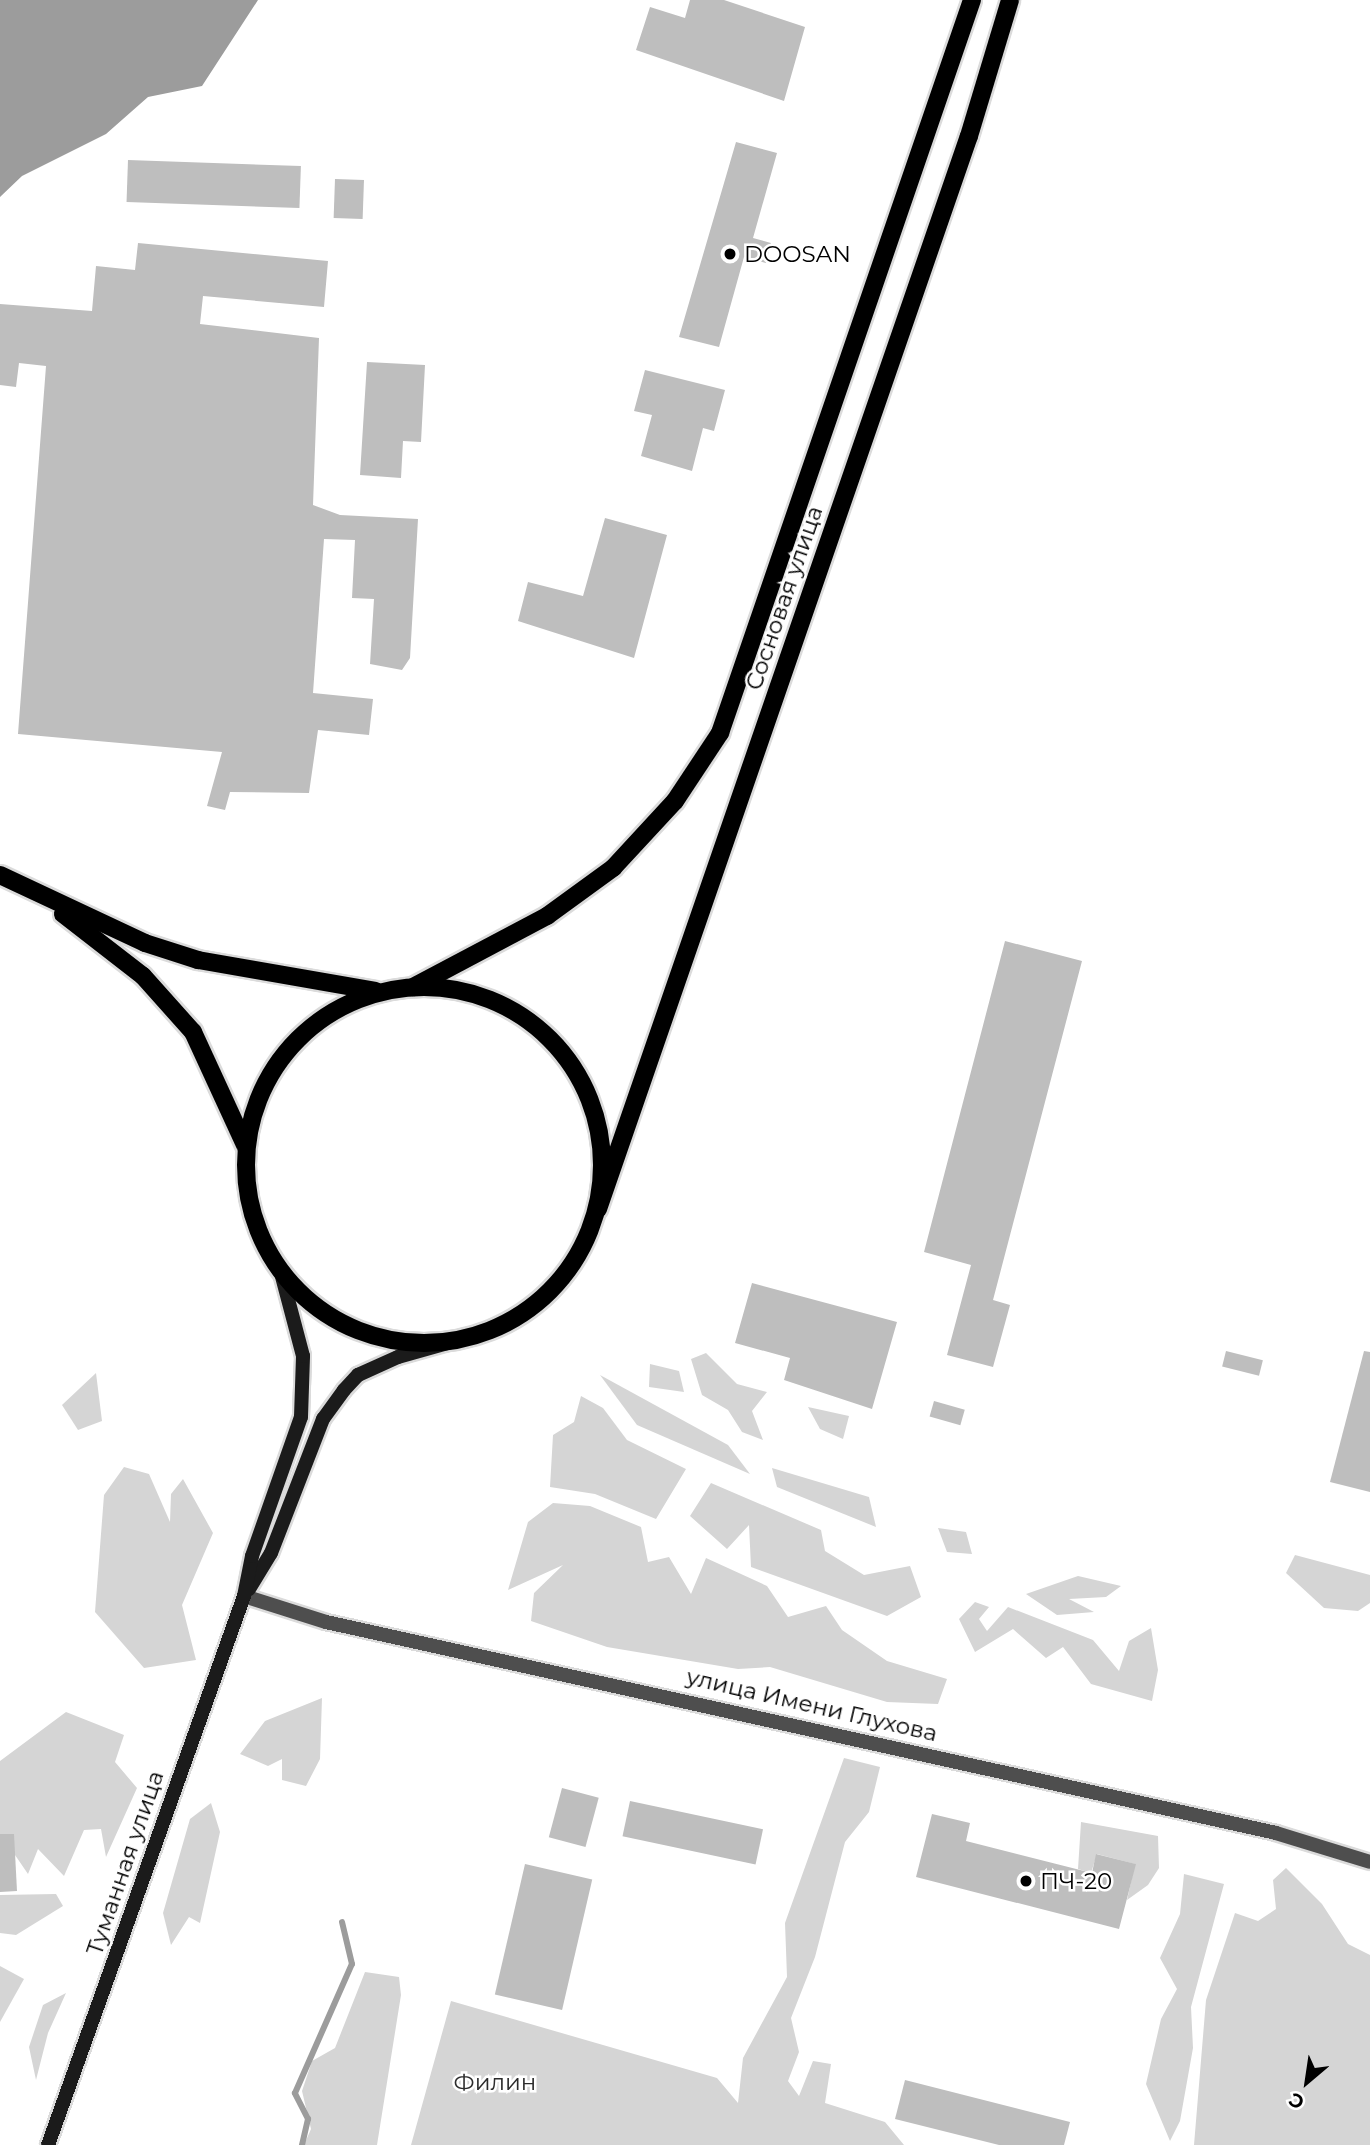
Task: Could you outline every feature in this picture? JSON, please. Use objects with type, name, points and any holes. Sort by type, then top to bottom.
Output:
[{"type":"main road","name":"Сосновая улица","points":[[413,987],[547,916],[613,868],[675,801],[720,733],[972,0]]},
{"type":"main road","name":"Сосновая улица","points":[[281,1273],[346,1326],[399,1342],[455,1341],[504,1325],[546,1296],[578,1256],[598,1209],[969,136],[1010,0]]},
{"type":"main road","points":[[0,875],[198,960],[380,992]]},
{"type":"main road","points":[[36,892],[143,976],[179,1014],[216,1071],[246,1147]]},
{"type":"main road","points":[[281,1273],[248,1200],[246,1147],[260,1094],[288,1048],[330,1013],[380,992],[413,987],[479,995],[519,1015],[562,1051],[580,1079],[599,1131],[598,1209]]},
{"type":"street","name":"Туманная улица","points":[[48,2145],[244,1596],[251,1556],[301,1417],[303,1356],[281,1273]]},
{"type":"street","name":"Туманная улица","points":[[244,1596],[271,1553],[323,1419],[344,1390],[358,1375],[398,1357],[455,1341]]},
{"type":"street","name":"улица Имени Глухова","points":[[244,1596],[326,1622],[1276,1833],[1370,1862]]},
{"type":"green space","points":[[706,1353],[737,1384],[767,1392],[752,1411],[763,1440],[742,1432],[728,1410],[702,1395],[691,1359]]},
{"type":"green space","points":[[650,1364],[679,1371],[684,1392],[649,1387]]},
{"type":"green space","points":[[96,1373],[102,1421],[78,1430],[62,1405]]},
{"type":"green space","points":[[600,1375],[728,1445],[750,1474],[637,1425]]},
{"type":"green space","points":[[581,1396],[603,1408],[627,1440],[686,1469],[656,1519],[595,1494],[550,1487],[553,1435],[574,1422]]},
{"type":"green space","points":[[808,1407],[849,1416],[843,1439],[820,1429]]},
{"type":"green space","points":[[124,1467],[149,1474],[170,1522],[171,1494],[183,1479],[213,1533],[182,1605],[196,1660],[144,1668],[95,1612],[104,1495]]},
{"type":"green space","points":[[772,1468],[869,1497],[876,1527],[777,1487]]},
{"type":"green space","points":[[711,1483],[821,1530],[825,1551],[864,1575],[910,1566],[921,1597],[887,1616],[751,1567],[749,1525],[727,1549],[690,1516]]},
{"type":"green space","points":[[553,1503],[590,1506],[641,1527],[648,1562],[669,1557],[691,1594],[706,1558],[767,1586],[788,1617],[826,1606],[842,1630],[887,1661],[947,1679],[938,1704],[887,1702],[770,1667],[738,1669],[607,1647],[531,1621],[534,1593],[563,1565],[508,1590],[528,1522]]},
{"type":"green space","points":[[938,1528],[966,1532],[972,1554],[947,1552]]},
{"type":"green space","points":[[1295,1555],[1370,1575],[1370,1603],[1358,1611],[1324,1608],[1286,1573]]},
{"type":"green space","points":[[1078,1576],[1121,1586],[1106,1597],[1069,1599],[1094,1612],[1057,1615],[1026,1594]]},
{"type":"green space","points":[[975,1602],[989,1607],[979,1619],[987,1631],[1008,1607],[1093,1640],[1119,1671],[1129,1641],[1151,1628],[1158,1670],[1152,1701],[1091,1684],[1063,1647],[1046,1658],[1013,1629],[975,1652],[959,1619]]},
{"type":"green space","points":[[322,1698],[320,1759],[306,1786],[282,1780],[282,1759],[268,1766],[240,1754],[265,1721]]},
{"type":"green space","points":[[66,1712],[124,1735],[115,1762],[137,1788],[106,1857],[101,1829],[84,1830],[64,1876],[38,1849],[28,1874],[15,1855],[0,1855],[0,1761]]},
{"type":"green space","name":"Филин","points":[[844,1758],[880,1767],[869,1812],[845,1842],[815,1957],[791,2018],[799,2052],[788,2081],[799,2096],[813,2061],[831,2064],[825,2103],[885,2122],[904,2145],[411,2145],[451,2001],[717,2078],[738,2103],[743,2058],[787,1977],[785,1923]]},
{"type":"green space","points":[[211,1803],[220,1832],[200,1923],[189,1917],[171,1945],[163,1913],[190,1819]]},
{"type":"green space","points":[[1081,1822],[1158,1836],[1159,1868],[1148,1885],[1127,1900],[1135,1864],[1097,1854],[1091,1873],[1078,1869]]},
{"type":"green space","points":[[1286,1868],[1322,1904],[1348,1944],[1370,1955],[1370,2145],[1194,2145],[1206,2000],[1235,1913],[1258,1921],[1276,1909],[1273,1880]]},
{"type":"green space","points":[[1184,1874],[1224,1884],[1191,2007],[1193,2048],[1180,2121],[1170,2141],[1146,2084],[1161,2019],[1177,1989],[1160,1958],[1180,1914]]},
{"type":"green space","points":[[56,1894],[63,1906],[16,1935],[0,1933],[0,1895]]},
{"type":"green space","points":[[0,1966],[24,1979],[0,2022]]},
{"type":"green space","points":[[365,1972],[399,1977],[401,1995],[377,2145],[304,2145],[311,2129],[302,2091],[312,2061],[335,2048]]},
{"type":"green space","points":[[66,1993],[48,2033],[36,2080],[29,2047],[43,2005]]},
{"type":"shaded area","points":[[0,0],[258,0],[202,86],[148,97],[106,134],[22,176],[0,197]]},
{"type":"building","points":[[690,0],[724,0],[805,27],[784,101],[636,50],[650,7],[685,18]]},
{"type":"building","points":[[736,142],[777,153],[753,238],[771,243],[766,263],[744,257],[719,347],[679,337]]},
{"type":"building","points":[[128,160],[301,166],[299,208],[127,202]]},
{"type":"building","points":[[335,179],[364,180],[363,219],[334,218]]},
{"type":"building","points":[[138,243],[328,261],[324,307],[203,296],[200,324],[319,338],[313,505],[340,515],[418,519],[410,658],[402,670],[370,664],[374,599],[352,598],[355,540],[324,539],[313,693],[373,699],[369,735],[318,730],[309,793],[230,792],[225,810],[207,806],[222,752],[18,734],[46,366],[19,363],[16,387],[0,385],[0,304],[92,311],[96,266],[135,270]]},
{"type":"building","points":[[367,362],[425,365],[421,442],[403,441],[401,478],[360,475]]},
{"type":"building","points":[[645,370],[725,390],[714,431],[703,428],[692,471],[641,456],[652,415],[634,411]]},
{"type":"building","points":[[605,518],[667,535],[634,658],[518,621],[528,582],[583,596]]},
{"type":"building","points":[[1005,941],[1082,961],[993,1300],[1010,1305],[993,1367],[947,1355],[971,1265],[924,1252]]},
{"type":"building","points":[[752,1283],[897,1322],[872,1409],[784,1380],[790,1358],[735,1343]]},
{"type":"building","points":[[1226,1351],[1263,1360],[1259,1376],[1222,1367]]},
{"type":"building","points":[[1364,1351],[1370,1352],[1370,1492],[1330,1482]]},
{"type":"building","points":[[934,1401],[965,1410],[960,1425],[930,1416]]},
{"type":"building","points":[[562,1788],[599,1798],[586,1847],[549,1837]]},
{"type":"building","points":[[630,1801],[763,1829],[756,1864],[623,1836]]},
{"type":"building","name":"ПЧ-20","points":[[932,1814],[970,1823],[966,1841],[1092,1873],[1096,1854],[1136,1864],[1119,1929],[916,1877]]},
{"type":"building","points":[[0,1834],[14,1834],[17,1891],[0,1892]]},
{"type":"building","points":[[525,1864],[592,1880],[562,2010],[495,1995]]},
{"type":"building","points":[[905,2080],[1070,2122],[1064,2145],[999,2145],[895,2119]]},
{"type":"waterway","points":[[302,2145],[308,2119],[295,2093],[352,1964],[342,1922]]},
{"type":"place","name":"DOOSAN","points":[[730,254]]},
{"type":"place","name":"ПЧ-20","points":[[1026,1881]]}]
